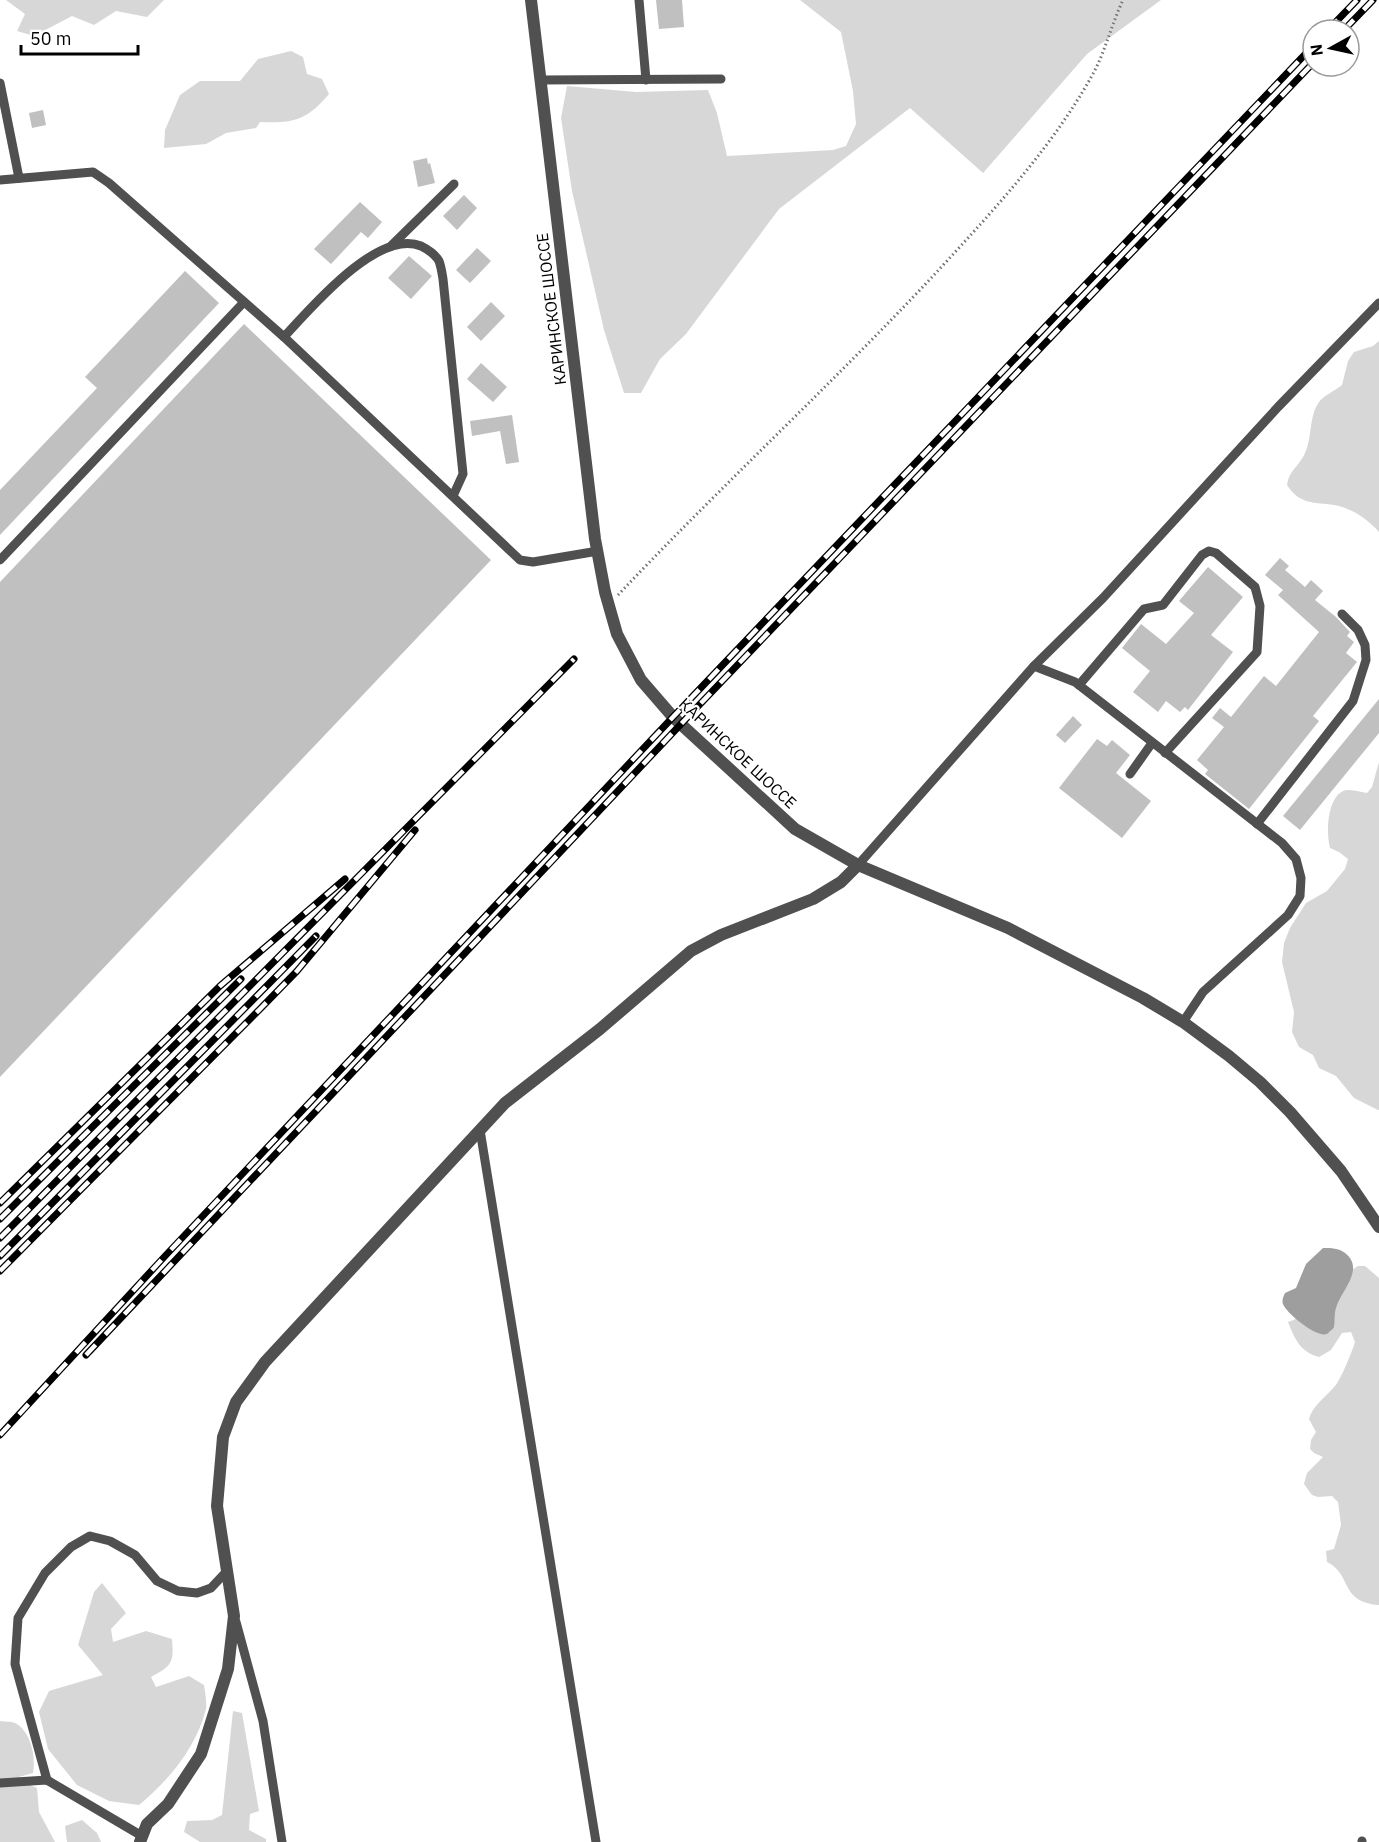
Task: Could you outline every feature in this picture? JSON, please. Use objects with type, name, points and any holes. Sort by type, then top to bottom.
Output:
[{"type":"street","name":"КАРИНСКОЕ ШОССЕ","points":[[531,0],[598,551],[617,634],[641,680],[674,717],[795,829],[858,865],[1008,928],[1143,998],[1183,1022],[1229,1056],[1260,1082],[1290,1112],[1341,1171],[1379,1227]]},
{"type":"street","points":[[141,1839],[147,1824],[168,1804],[201,1754],[228,1669],[234,1616],[217,1506],[223,1437],[236,1402],[265,1362],[505,1103],[600,1029],[691,951],[721,934],[813,899],[841,882],[858,865]]},
{"type":"lane","points":[[639,0],[646,80]]},
{"type":"lane","points":[[540,80],[721,79]]},
{"type":"lane","points":[[0,83],[19,178]]},
{"type":"lane","points":[[0,180],[93,172],[109,183],[284,338],[520,560],[533,562],[598,551]]},
{"type":"lane","points":[[284,338],[330,287],[374,255],[391,246],[454,184]]},
{"type":"lane","points":[[391,246],[417,245],[428,249],[438,260],[443,279],[463,474],[453,496]]},
{"type":"lane","points":[[0,560],[244,302]]},
{"type":"lane","points":[[858,865],[1034,666],[1103,598],[1278,407],[1379,303]]},
{"type":"lane","points":[[1079,686],[1144,609],[1162,605],[1202,555],[1209,551],[1216,553],[1255,587],[1260,606],[1257,652],[1165,753]]},
{"type":"lane","points":[[1257,824],[1353,701],[1366,660],[1365,645],[1359,630],[1342,614]]},
{"type":"lane","points":[[1034,666],[1079,686],[1282,843],[1296,859],[1301,878],[1300,896],[1288,915],[1203,992],[1183,1022]]},
{"type":"lane","points":[[1131,774],[1152,743]]},
{"type":"lane","points":[[480,1130],[596,1842]]},
{"type":"lane","points":[[47,1779],[15,1664],[18,1618],[45,1574],[71,1547],[90,1536],[110,1541],[135,1555],[157,1581],[178,1591],[197,1593],[211,1588],[227,1571]]},
{"type":"lane","points":[[234,1616],[263,1721],[282,1842]]},
{"type":"lane","points":[[0,1783],[47,1779],[141,1839]]},
{"type":"path","points":[[609,605],[668,542],[886,326],[975,230],[1051,139],[1095,70],[1123,0]]},
{"type":"shaded area","points":[[6,0],[164,0],[147,17],[116,11],[94,25],[72,16],[34,36],[17,31],[25,14]]},
{"type":"shaded area","points":[[800,0],[1161,0],[1087,54],[983,173],[910,108],[779,209],[686,334],[660,359],[641,393],[624,393],[604,330],[572,191],[561,118],[567,86],[636,92],[708,90],[717,113],[727,156],[833,150],[846,146],[856,124],[853,91],[841,32]]},
{"type":"shaded area","points":[[291,51],[303,57],[307,74],[322,79],[329,94],[313,110],[291,121],[260,122],[256,128],[226,133],[206,144],[164,148],[165,130],[180,95],[200,81],[240,81],[258,59]]},
{"type":"shaded area","points":[[1379,341],[1379,532],[1353,511],[1340,506],[1302,499],[1287,485],[1291,473],[1306,451],[1313,415],[1319,402],[1342,385],[1348,361],[1354,352],[1373,346]]},
{"type":"shaded area","points":[[1379,762],[1378,1110],[1354,1098],[1336,1076],[1319,1068],[1313,1055],[1299,1047],[1292,1032],[1294,1012],[1282,962],[1284,943],[1290,928],[1306,903],[1327,891],[1345,869],[1348,859],[1330,848],[1329,842],[1328,825],[1334,801],[1346,790],[1367,793],[1372,787]]},
{"type":"shaded area","points":[[1323,1248],[1342,1251],[1351,1259],[1353,1266],[1350,1280],[1336,1308],[1334,1327],[1327,1334],[1317,1333],[1297,1320],[1282,1301],[1285,1293],[1296,1288],[1306,1264]]},
{"type":"shaded area","points":[[1358,1266],[1365,1266],[1379,1278],[1379,1605],[1358,1599],[1352,1594],[1335,1567],[1327,1562],[1326,1551],[1334,1549],[1341,1525],[1338,1502],[1332,1496],[1312,1495],[1304,1484],[1307,1473],[1323,1457],[1310,1449],[1311,1440],[1316,1432],[1309,1419],[1316,1406],[1337,1383],[1355,1342],[1351,1332],[1342,1333],[1331,1350],[1319,1357],[1303,1348],[1288,1322],[1307,1313]]},
{"type":"shaded area","points":[[102,1583],[126,1613],[111,1629],[113,1642],[146,1631],[172,1639],[173,1654],[170,1663],[151,1677],[156,1687],[189,1676],[204,1685],[206,1709],[196,1737],[171,1774],[139,1805],[109,1801],[77,1785],[48,1749],[39,1712],[49,1691],[103,1675],[78,1645],[94,1592]]},
{"type":"shaded area","points":[[233,1711],[242,1713],[259,1811],[250,1814],[249,1830],[266,1839],[266,1842],[200,1842],[184,1832],[187,1821],[212,1820],[222,1815]]},
{"type":"shaded area","points":[[0,1721],[15,1723],[29,1738],[34,1760],[33,1773],[19,1777],[23,1782],[37,1788],[39,1812],[55,1842],[0,1842]]},
{"type":"shaded area","points":[[82,1820],[97,1833],[101,1842],[67,1842],[65,1826]]},
{"type":"building","points":[[656,0],[682,0],[684,27],[659,29]]},
{"type":"building","points":[[43,110],[46,125],[32,128],[29,113]]},
{"type":"building","points":[[427,158],[435,183],[418,187],[413,161]]},
{"type":"building","points":[[464,195],[477,208],[457,230],[443,216]]},
{"type":"building","points":[[360,202],[382,222],[368,238],[361,232],[331,264],[314,249]]},
{"type":"building","points":[[477,248],[491,261],[470,283],[456,270]]},
{"type":"building","points":[[409,256],[432,276],[411,299],[388,278]]},
{"type":"building","points":[[185,271],[219,303],[0,535],[0,490],[97,388],[85,377]]},
{"type":"building","points":[[491,302],[505,316],[481,341],[467,327]]},
{"type":"building","points":[[244,324],[491,560],[0,1077],[0,582]]},
{"type":"building","points":[[481,363],[507,387],[493,402],[467,379]]},
{"type":"building","points":[[512,415],[519,462],[506,464],[500,431],[472,436],[470,421]]},
{"type":"building","points":[[1280,558],[1289,566],[1285,570],[1305,587],[1311,580],[1323,591],[1315,600],[1350,632],[1347,636],[1354,642],[1346,653],[1357,662],[1313,716],[1319,721],[1249,809],[1205,774],[1208,770],[1197,760],[1224,727],[1212,718],[1220,708],[1231,717],[1264,676],[1276,686],[1319,632],[1278,595],[1283,590],[1265,575]]},
{"type":"building","points":[[1208,567],[1243,597],[1211,635],[1233,652],[1188,710],[1185,707],[1180,712],[1166,701],[1158,712],[1133,692],[1150,671],[1122,648],[1141,624],[1166,644],[1194,613],[1179,601]]},
{"type":"building","points":[[1379,699],[1379,733],[1300,830],[1283,816]]},
{"type":"building","points":[[1073,716],[1082,725],[1065,743],[1056,735]]},
{"type":"building","points":[[1097,739],[1107,746],[1112,740],[1130,755],[1116,773],[1151,801],[1122,838],[1059,788]]},
{"type":"railway","points":[[1340,18],[1357,0]]},
{"type":"railway","points":[[1356,18],[1373,0]]},
{"type":"railway","points":[[0,1435],[166,1255],[673,717],[1301,59]]},
{"type":"railway","points":[[86,1355],[681,724],[1301,76]]},
{"type":"railway","points":[[0,1238],[574,659]]},
{"type":"railway","points":[[0,1271],[297,971],[415,830]]},
{"type":"railway","points":[[0,1203],[220,986],[345,879]]},
{"type":"railway","points":[[0,1256],[316,936]]},
{"type":"railway","points":[[0,1219],[241,979]]}]
